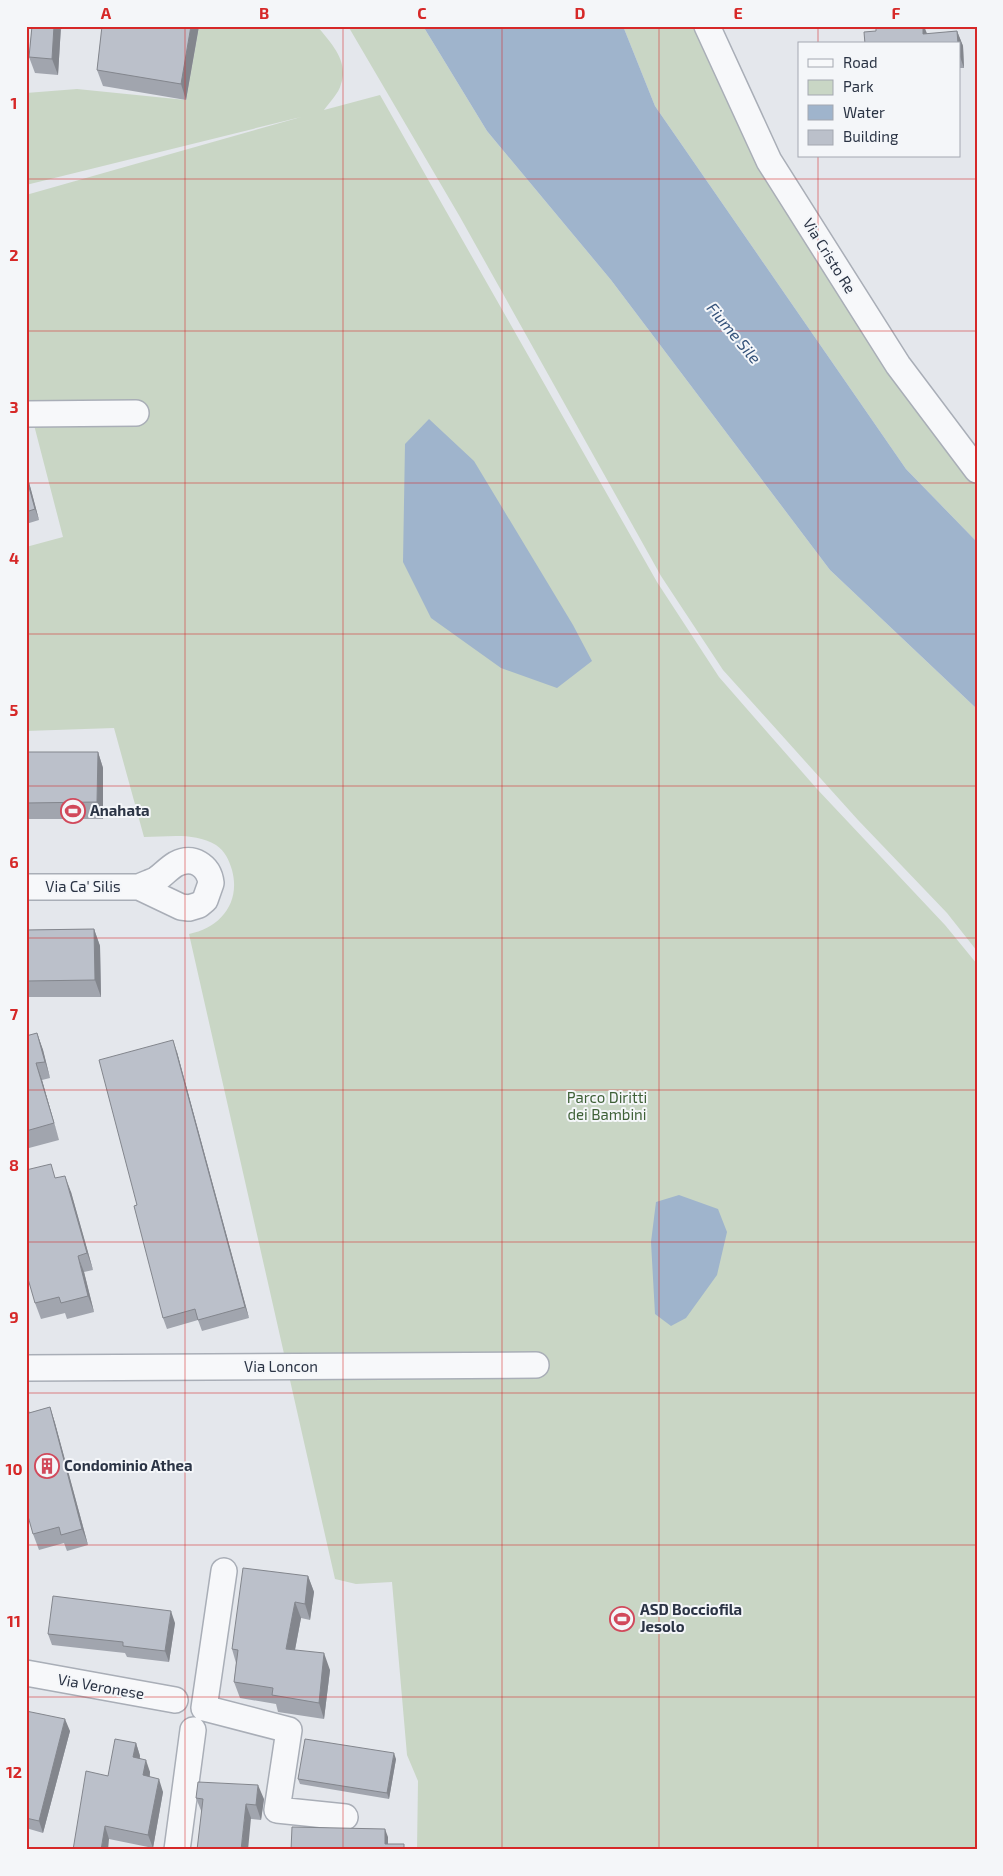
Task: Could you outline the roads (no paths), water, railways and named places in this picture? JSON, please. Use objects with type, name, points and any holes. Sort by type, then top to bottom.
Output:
[{"type":"street","name":"Via Cristo Re","points":[[707,26],[769,161],[898,365],[977,470]]},
{"type":"street","points":[[26,414],[136,413]]},
{"type":"street","name":"Via Ca' Silis","points":[[26,887],[139,887]]},
{"type":"street","name":"Via Loncon","points":[[26,1368],[536,1365]]},
{"type":"street","points":[[224,1571],[204,1708],[288,1730],[276,1810],[345,1817]]},
{"type":"street","name":"Via Veronese","points":[[26,1673],[175,1700]]},
{"type":"street","points":[[177,1850],[193,1730]]},
{"type":"water","name":"Fiume Sile","points":[[423,26],[623,26],[655,106],[906,469],[977,542],[977,709],[830,570],[611,280],[487,131]]},
{"type":"water","points":[[429,419],[474,461],[573,625],[592,661],[557,688],[501,668],[431,618],[403,562],[405,444]]},
{"type":"water","points":[[679,1195],[718,1209],[727,1232],[717,1275],[686,1318],[671,1326],[655,1314],[651,1242],[656,1202]]},
{"type":"place","name":"Anahata","points":[[73,811]]},
{"type":"place","name":"Condominio Athea","points":[[47,1466]]},
{"type":"place","name":"ASD Bocciofila Jesolo","points":[[622,1619]]},
{"type":"park label","name":"Parco Diritti dei Bambini","points":[[607,1106]]}]
